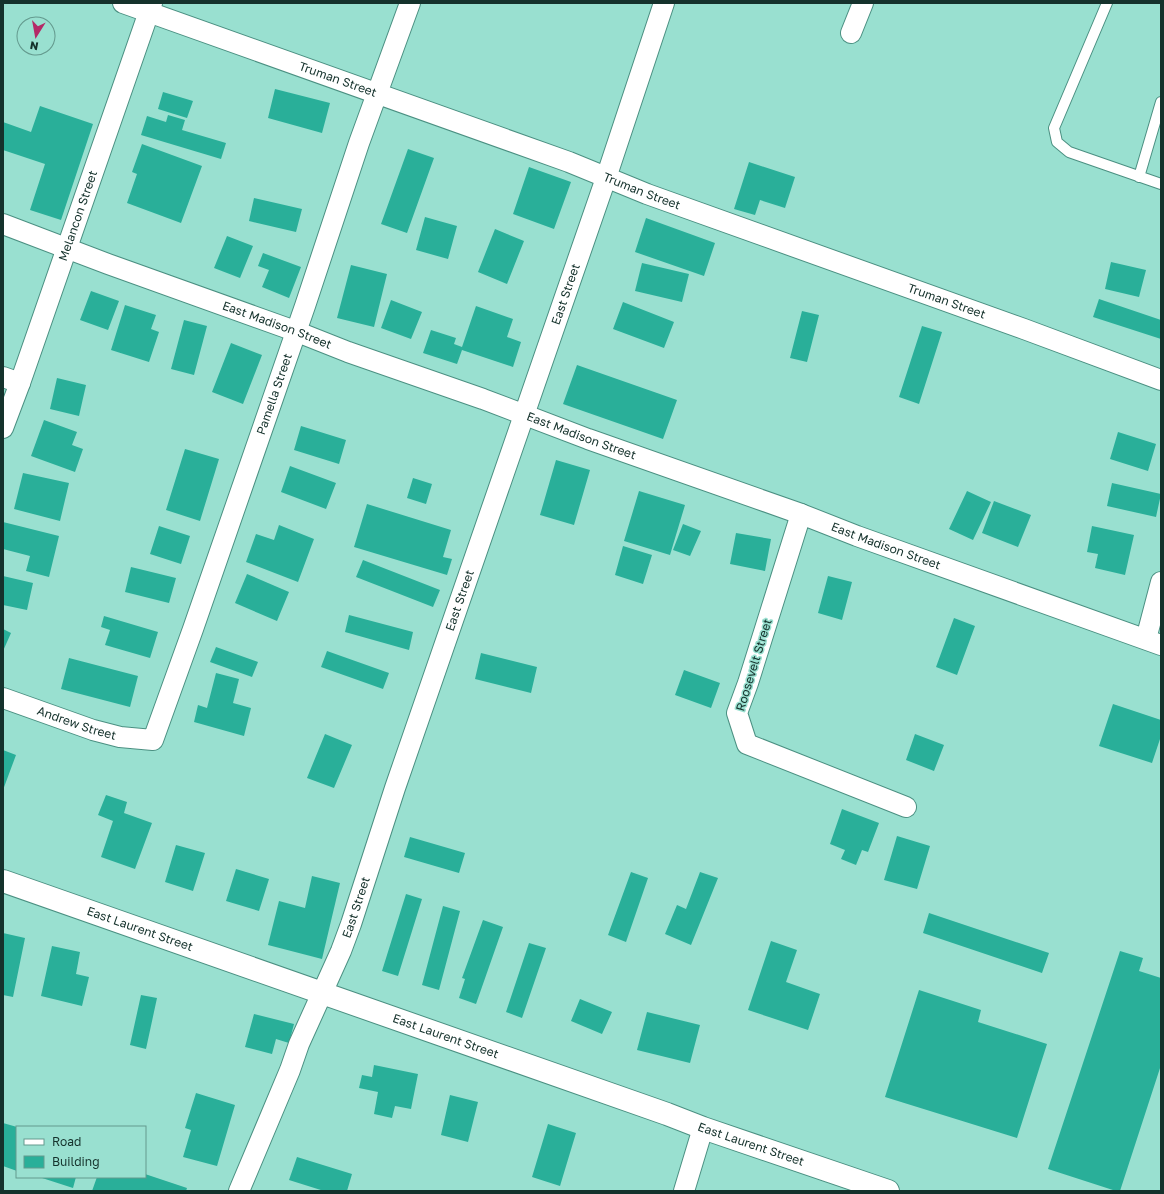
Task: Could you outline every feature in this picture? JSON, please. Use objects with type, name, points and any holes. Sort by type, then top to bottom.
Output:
[{"type":"street","name":"Truman Street","points":[[123,3],[150,7],[378,94],[569,162],[654,197],[1016,326],[1161,380]]},
{"type":"street","name":"Pamella Street","points":[[153,740],[193,629],[360,143],[410,3]]},
{"type":"street","name":"East Street","points":[[238,1191],[290,1070],[299,1044],[341,951],[351,924],[396,788],[606,178],[664,3]]},
{"type":"street","points":[[851,33],[863,3]]},
{"type":"street","name":"Melancon Street","points":[[3,428],[12,380],[67,248],[150,7]]},
{"type":"street","name":"East Madison Street","points":[[3,224],[108,264],[295,331],[348,352],[483,399],[588,440],[802,514],[857,536],[1153,642]]},
{"type":"street","name":"Roosevelt Street","points":[[802,514],[737,713],[747,744],[906,807]]},
{"type":"street","points":[[1153,642],[1161,582]]},
{"type":"street","name":"Andrew Street","points":[[3,698],[93,730],[120,737],[153,740]]},
{"type":"street","name":"East Laurent Street","points":[[3,881],[668,1114],[703,1128],[888,1191]]},
{"type":"street","points":[[684,1191],[703,1128]]},
{"type":"lane","points":[[1107,3],[1054,128],[1057,142],[1069,152],[1161,184]]},
{"type":"lane","points":[[1139,176],[1161,102]]},
{"type":"building","points":[[275,89],[330,103],[322,133],[268,118]]},
{"type":"building","points":[[163,92],[193,101],[187,118],[158,109]]},
{"type":"building","points":[[40,106],[93,124],[61,220],[30,210],[45,164],[3,150],[3,122],[31,132]]},
{"type":"building","points":[[168,115],[185,120],[182,130],[226,143],[221,159],[141,135],[147,116],[166,122]]},
{"type":"building","points":[[142,144],[202,166],[181,223],[127,203],[137,174],[132,172]]},
{"type":"building","points":[[408,149],[434,158],[407,233],[381,224]]},
{"type":"building","points":[[749,162],[795,177],[785,208],[760,200],[755,215],[734,209]]},
{"type":"building","points":[[529,167],[571,182],[554,229],[513,214]]},
{"type":"building","points":[[254,198],[302,209],[296,232],[249,221]]},
{"type":"building","points":[[425,217],[457,226],[448,259],[416,250]]},
{"type":"building","points":[[646,218],[715,243],[704,276],[635,252]]},
{"type":"building","points":[[495,229],[524,241],[507,284],[478,272]]},
{"type":"building","points":[[227,236],[253,246],[240,278],[214,268]]},
{"type":"building","points":[[263,253],[301,267],[289,298],[262,287],[269,270],[258,266]]},
{"type":"building","points":[[1111,262],[1146,270],[1139,297],[1105,289]]},
{"type":"building","points":[[642,263],[689,274],[682,302],[635,291]]},
{"type":"building","points":[[351,265],[387,274],[374,327],[337,318]]},
{"type":"building","points":[[91,291],[119,301],[108,330],[80,320]]},
{"type":"building","points":[[1099,299],[1161,320],[1161,339],[1093,317]]},
{"type":"building","points":[[391,300],[422,312],[411,339],[381,328]]},
{"type":"building","points":[[623,302],[674,322],[664,348],[613,329]]},
{"type":"building","points":[[125,305],[156,315],[151,329],[159,332],[149,362],[111,350]]},
{"type":"building","points":[[476,306],[513,319],[507,337],[521,342],[513,367],[462,350],[457,364],[423,353],[431,330],[456,338],[454,344],[462,347]]},
{"type":"building","points":[[802,311],[819,315],[807,362],[790,358]]},
{"type":"building","points":[[184,320],[207,326],[194,375],[171,369]]},
{"type":"building","points":[[922,326],[942,332],[919,404],[899,397]]},
{"type":"building","points":[[231,343],[262,355],[243,404],[212,392]]},
{"type":"building","points":[[577,365],[677,400],[663,439],[563,404]]},
{"type":"building","points":[[57,378],[86,385],[79,416],[50,409]]},
{"type":"building","points":[[44,420],[77,432],[72,445],[83,449],[75,472],[31,456]]},
{"type":"building","points":[[301,426],[346,440],[339,464],[294,450]]},
{"type":"building","points":[[1118,432],[1156,444],[1148,471],[1110,459]]},
{"type":"building","points":[[185,449],[219,459],[200,521],[166,510]]},
{"type":"building","points":[[556,460],[590,470],[574,525],[540,515]]},
{"type":"building","points":[[290,466],[336,483],[326,509],[281,492]]},
{"type":"building","points":[[23,473],[69,483],[60,521],[14,509]]},
{"type":"building","points":[[413,478],[432,484],[426,504],[407,498]]},
{"type":"building","points":[[1112,483],[1161,494],[1156,517],[1107,506]]},
{"type":"building","points":[[639,491],[685,505],[670,555],[624,541]]},
{"type":"building","points":[[967,491],[991,502],[973,540],[949,529]]},
{"type":"building","points":[[994,501],[1031,515],[1018,547],[982,533]]},
{"type":"building","points":[[367,504],[451,530],[443,557],[452,559],[447,575],[354,547]]},
{"type":"building","points":[[3,522],[59,536],[49,577],[26,571],[30,556],[3,549]]},
{"type":"building","points":[[683,524],[701,531],[690,556],[673,550]]},
{"type":"building","points":[[279,525],[314,539],[298,582],[246,562],[256,534],[274,540]]},
{"type":"building","points":[[159,526],[190,536],[181,564],[150,554]]},
{"type":"building","points":[[1092,526],[1134,535],[1125,575],[1095,568],[1098,554],[1087,552]]},
{"type":"building","points":[[736,533],[771,539],[765,571],[730,564]]},
{"type":"building","points":[[623,546],[652,555],[643,584],[615,575]]},
{"type":"building","points":[[363,560],[440,590],[433,607],[356,577]]},
{"type":"building","points":[[131,567],[176,578],[169,603],[125,592]]},
{"type":"building","points":[[247,574],[289,592],[277,621],[235,603]]},
{"type":"building","points":[[3,576],[33,583],[27,610],[3,605]]},
{"type":"building","points":[[828,576],[852,582],[842,620],[818,613]]},
{"type":"building","points":[[349,615],[413,632],[409,650],[345,632]]},
{"type":"building","points":[[104,616],[158,632],[150,658],[105,645],[110,630],[101,627]]},
{"type":"building","points":[[954,618],[975,626],[957,675],[936,667]]},
{"type":"building","points":[[3,629],[11,633],[3,651]]},
{"type":"building","points":[[216,647],[258,662],[252,677],[210,662]]},
{"type":"building","points":[[327,651],[389,673],[383,689],[321,667]]},
{"type":"building","points":[[481,653],[537,667],[531,693],[475,679]]},
{"type":"building","points":[[69,658],[138,676],[130,707],[61,689]]},
{"type":"building","points":[[684,670],[720,683],[711,708],[675,695]]},
{"type":"building","points":[[216,673],[239,679],[233,703],[251,708],[244,736],[194,722],[198,705],[207,708]]},
{"type":"building","points":[[1113,704],[1161,720],[1161,736],[1152,763],[1099,746]]},
{"type":"building","points":[[325,734],[352,745],[334,788],[307,778]]},
{"type":"building","points":[[915,734],[944,745],[934,771],[906,760]]},
{"type":"building","points":[[3,750],[16,755],[3,790]]},
{"type":"building","points":[[106,795],[127,802],[124,813],[152,823],[135,869],[101,857],[113,821],[98,815]]},
{"type":"building","points":[[842,809],[879,823],[868,852],[862,850],[856,865],[841,859],[845,850],[830,844]]},
{"type":"building","points":[[897,836],[930,846],[917,889],[884,880]]},
{"type":"building","points":[[410,837],[465,853],[459,873],[404,857]]},
{"type":"building","points":[[176,845],[205,853],[193,891],[165,882]]},
{"type":"building","points":[[236,869],[269,879],[259,911],[226,901]]},
{"type":"building","points":[[631,872],[648,878],[626,942],[608,935]]},
{"type":"building","points":[[700,872],[718,878],[691,945],[665,934],[677,905],[686,909]]},
{"type":"building","points":[[312,876],[340,883],[322,959],[268,945],[279,901],[305,908]]},
{"type":"building","points":[[406,894],[422,899],[398,976],[382,971]]},
{"type":"building","points":[[443,906],[460,911],[439,990],[422,985]]},
{"type":"building","points":[[929,913],[1049,953],[1042,973],[923,933]]},
{"type":"building","points":[[483,920],[503,927],[476,1004],[459,998],[465,979],[462,978]]},
{"type":"building","points":[[3,933],[25,938],[13,997],[3,995]]},
{"type":"building","points":[[771,941],[797,950],[786,982],[820,994],[808,1030],[748,1010]]},
{"type":"building","points":[[529,943],[546,948],[522,1018],[506,1012]]},
{"type":"building","points":[[52,946],[80,952],[76,974],[89,977],[82,1006],[41,996]]},
{"type":"building","points":[[1120,951],[1143,958],[1139,971],[1161,978],[1161,1065],[1120,1191],[1116,1191],[1048,1169]]},
{"type":"building","points":[[919,990],[981,1010],[978,1022],[1047,1044],[1017,1138],[885,1097]]},
{"type":"building","points":[[141,995],[157,998],[146,1049],[130,1045]]},
{"type":"building","points":[[580,999],[612,1012],[602,1034],[571,1021]]},
{"type":"building","points":[[647,1012],[700,1025],[690,1063],[637,1050]]},
{"type":"building","points":[[254,1014],[294,1024],[289,1043],[276,1039],[272,1054],[245,1047]]},
{"type":"building","points":[[374,1065],[418,1074],[411,1109],[395,1106],[392,1118],[374,1114],[378,1092],[359,1088],[362,1075],[372,1077]]},
{"type":"building","points":[[196,1093],[235,1105],[217,1166],[183,1157],[191,1130],[185,1128]]},
{"type":"building","points":[[450,1095],[478,1102],[468,1142],[441,1135]]},
{"type":"building","points":[[3,1123],[16,1127],[16,1171],[3,1166]]},
{"type":"building","points":[[548,1124],[576,1133],[560,1186],[532,1177]]},
{"type":"building","points":[[297,1157],[352,1174],[347,1191],[324,1191],[289,1180]]},
{"type":"building","points":[[146,1174],[187,1188],[186,1191],[92,1191],[97,1178],[146,1178]]},
{"type":"building","points":[[42,1178],[76,1178],[73,1188]]}]
